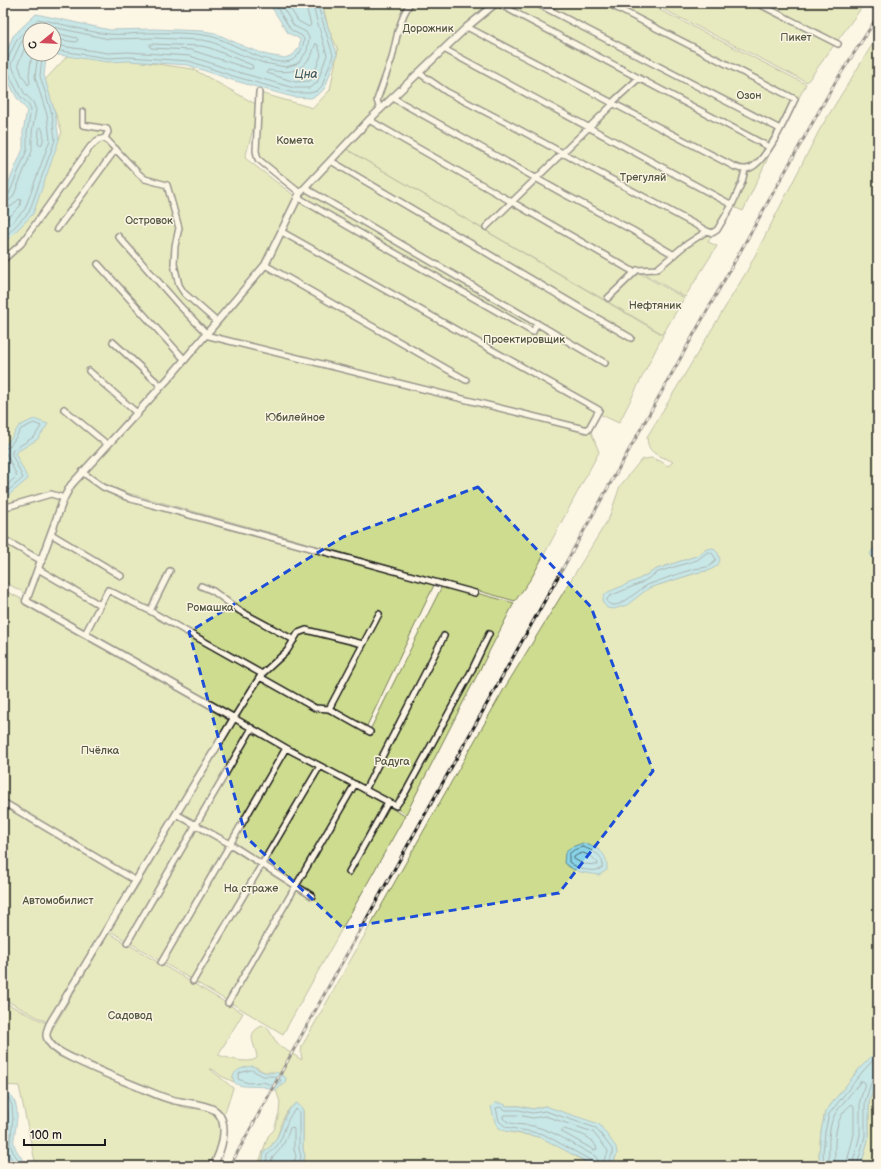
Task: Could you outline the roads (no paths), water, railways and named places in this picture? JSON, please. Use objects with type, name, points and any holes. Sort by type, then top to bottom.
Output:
[{"type":"street","points":[[380,110],[377,100],[392,58],[398,31],[410,3]]},
{"type":"street","points":[[489,634],[470,674],[404,795],[396,806],[286,748],[26,601],[64,498],[71,485],[138,414],[265,265],[282,232],[298,195],[369,120],[467,27],[496,3],[769,147]]},
{"type":"street","points":[[536,3],[780,130]]},
{"type":"street","points":[[467,27],[735,167],[745,170],[754,166],[780,130],[795,99],[608,3]]},
{"type":"street","points":[[757,3],[838,44]]},
{"type":"street","points":[[444,49],[732,205]]},
{"type":"street","points":[[419,73],[447,92],[507,122],[712,233],[717,230],[732,205],[742,182],[745,170]]},
{"type":"street","points":[[486,227],[613,102],[640,78]]},
{"type":"street","points":[[259,92],[256,151],[258,159],[298,195],[533,332],[537,324]]},
{"type":"street","points":[[393,98],[632,230],[674,255]]},
{"type":"street","points":[[3,260],[21,244],[90,147],[98,140],[105,138],[108,132],[107,128],[83,125],[83,112]]},
{"type":"street","points":[[369,120],[634,272]]},
{"type":"street","points":[[105,138],[145,179],[167,185],[179,228],[174,246],[174,264],[179,285],[184,293],[216,321]]},
{"type":"street","points":[[57,228],[116,149]]},
{"type":"street","points":[[331,161],[631,338]]},
{"type":"street","points":[[305,188],[605,363]]},
{"type":"street","points":[[608,298],[634,272],[637,270],[657,269],[684,246],[707,231]]},
{"type":"street","points":[[118,236],[206,334],[588,430],[599,410],[282,232]]},
{"type":"street","points":[[98,264],[185,360]]},
{"type":"street","points":[[265,265],[466,380]]},
{"type":"street","points":[[113,342],[161,386]]},
{"type":"street","points":[[88,371],[138,414]]},
{"type":"street","points":[[64,409],[108,445]]},
{"type":"street","points":[[82,472],[103,487],[131,499],[475,593]]},
{"type":"street","points":[[3,508],[51,494],[64,498]]},
{"type":"street","points":[[51,534],[121,576]]},
{"type":"street","points":[[3,539],[42,561]]},
{"type":"street","points":[[38,569],[100,605]]},
{"type":"street","points":[[150,611],[170,571]]},
{"type":"street","points":[[201,586],[213,591],[240,610],[294,640]]},
{"type":"street","points":[[85,634],[108,590],[150,611],[315,708],[329,709],[370,732]]},
{"type":"street","points":[[329,709],[379,614]]},
{"type":"street","points":[[214,1166],[222,1143],[223,1127],[220,1117],[215,1110],[157,1096],[89,1066],[56,1049],[46,1035],[54,1016],[261,675],[287,651],[298,633],[306,630],[363,644]]},
{"type":"street","points":[[365,790],[444,636]]},
{"type":"street","points":[[127,943],[197,825],[252,728]]},
{"type":"street","points":[[161,963],[286,748]]},
{"type":"street","points":[[194,981],[320,766]]},
{"type":"street","points":[[228,1003],[355,784]]},
{"type":"street","points":[[3,802],[136,881]]},
{"type":"street","points":[[349,872],[388,802]]},
{"type":"street","points":[[176,814],[230,844],[312,896]]},
{"type":"water","name":"Цна","points":[[269,3],[320,3],[337,54],[325,88],[319,94],[311,98],[293,97],[232,80],[188,65],[128,61],[108,62],[62,55],[62,22],[28,22],[36,14],[110,30],[154,29],[203,31],[215,33],[245,47],[267,55],[285,58],[293,55],[299,48],[300,39],[288,33]]},
{"type":"water","name":"Цна","points":[[22,27],[22,62],[46,62],[44,75],[55,113],[59,140],[33,214],[3,244],[3,196],[23,149],[23,132],[27,110],[17,98],[8,81],[3,61],[13,36]]},
{"type":"water","points":[[34,419],[48,424],[38,439],[15,453],[28,479],[3,500],[3,442],[7,444],[19,426]]},
{"type":"water","points":[[713,548],[718,553],[720,560],[717,566],[710,570],[649,588],[627,605],[614,609],[607,608],[603,603],[603,597],[608,592],[639,579],[657,569],[696,556],[707,549]]},
{"type":"water","points":[[878,548],[878,561],[870,554],[873,549]]},
{"type":"water","points":[[583,843],[597,849],[604,855],[607,870],[599,875],[589,874],[577,871],[564,863],[565,853],[572,847]]},
{"type":"water","points":[[878,1050],[878,1075],[869,1102],[869,1136],[861,1166],[820,1166],[819,1153],[825,1112],[860,1068]]},
{"type":"water","points":[[252,1066],[267,1073],[279,1073],[286,1078],[285,1083],[276,1090],[236,1084],[233,1077],[234,1074],[241,1069]]},
{"type":"water","points":[[3,1090],[9,1094],[15,1103],[17,1114],[14,1144],[26,1166],[3,1166]]},
{"type":"water","points":[[297,1103],[303,1110],[303,1149],[305,1157],[301,1165],[262,1166],[264,1152],[274,1143],[286,1115],[292,1106]]},
{"type":"water","points":[[495,1103],[533,1109],[545,1106],[599,1124],[616,1147],[617,1153],[615,1159],[610,1166],[594,1166],[542,1138],[505,1131],[499,1128],[495,1122],[491,1107]]},
{"type":"railway","points":[[230,1166],[311,1018],[836,81],[878,16]]},
{"type":"park label","name":"Дорожник","points":[[428,28]]},
{"type":"park label","name":"Пикет","points":[[796,37]]},
{"type":"park label","name":"Озон","points":[[749,95]]},
{"type":"park label","name":"Комета","points":[[295,140]]},
{"type":"park label","name":"Трегуляй","points":[[643,177]]},
{"type":"park label","name":"Островок","points":[[149,220]]},
{"type":"park label","name":"Нефтяник","points":[[655,305]]},
{"type":"park label","name":"Проектировщик","points":[[524,339]]},
{"type":"park label","name":"Юбилейное","points":[[295,417]]},
{"type":"park label","name":"Ромашка","points":[[210,607]]},
{"type":"park label","name":"Пчёлка","points":[[100,750]]},
{"type":"park label","name":"Радуга","points":[[392,761]]},
{"type":"park label","name":"На страже","points":[[251,888]]},
{"type":"park label","name":"Автомобилист","points":[[58,900]]},
{"type":"park label","name":"Садовод","points":[[130,1015]]}]
